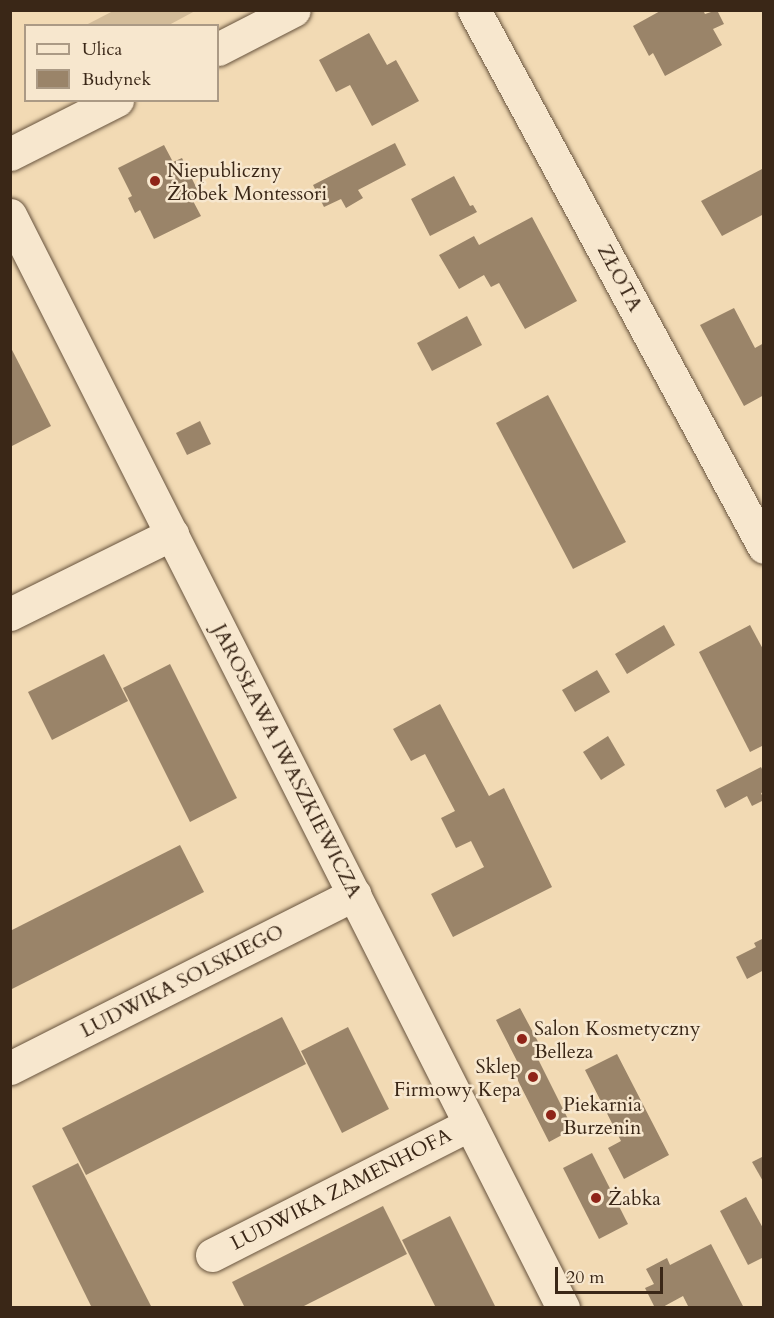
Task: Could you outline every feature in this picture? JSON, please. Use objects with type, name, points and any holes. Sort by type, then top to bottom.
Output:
[{"type":"street","points":[[219,49],[294,10]]},
{"type":"street","name":"ZŁOTA","points":[[474,10],[764,547]]},
{"type":"street","points":[[10,154],[113,102]]},
{"type":"street","name":"JAROSŁAWA IWASZKIEWICZA","points":[[10,215],[563,1308]]},
{"type":"street","points":[[10,614],[172,534]]},
{"type":"street","name":"LUDWIKA SOLSKIEGO","points":[[10,1068],[354,894]]},
{"type":"street","name":"LUDWIKA ZAMENHOFA","points":[[212,1255],[470,1124]]},
{"type":"shaded area","points":[[115,10],[195,10],[171,24],[88,24]]},
{"type":"building","points":[[662,10],[703,10],[705,14],[717,10],[724,24],[713,29],[722,45],[665,76],[653,53],[649,56],[633,26]]},
{"type":"building","points":[[369,33],[387,65],[396,60],[419,101],[372,126],[350,85],[336,92],[319,60]]},
{"type":"building","points":[[395,143],[406,165],[358,190],[363,198],[346,208],[341,199],[324,207],[313,185]]},
{"type":"building","points":[[164,145],[173,162],[182,158],[200,195],[192,199],[201,216],[154,239],[140,210],[135,213],[128,198],[132,196],[118,168]]},
{"type":"building","points":[[764,168],[764,214],[722,236],[701,201]]},
{"type":"building","points":[[454,176],[470,206],[473,205],[477,212],[430,236],[411,199]]},
{"type":"building","points":[[532,217],[577,301],[525,329],[499,283],[491,287],[484,275],[459,289],[439,255],[474,236],[479,245]]},
{"type":"building","points":[[734,308],[755,348],[764,343],[764,395],[744,406],[700,325]]},
{"type":"building","points":[[467,316],[482,345],[432,371],[417,343]]},
{"type":"building","points":[[10,346],[51,426],[10,447]]},
{"type":"building","points":[[548,395],[626,542],[573,569],[496,423]]},
{"type":"building","points":[[200,421],[211,444],[187,455],[176,433]]},
{"type":"building","points":[[664,625],[675,645],[627,674],[615,654]]},
{"type":"building","points":[[750,625],[764,651],[764,745],[750,752],[699,652]]},
{"type":"building","points":[[104,654],[128,701],[52,740],[28,692]]},
{"type":"building","points":[[170,664],[237,798],[190,822],[123,688]]},
{"type":"building","points":[[597,670],[610,692],[575,712],[562,690]]},
{"type":"building","points":[[440,704],[489,796],[504,788],[552,887],[453,937],[431,894],[484,867],[471,841],[456,848],[441,818],[455,811],[425,754],[411,761],[393,729]]},
{"type":"building","points":[[608,736],[625,765],[601,780],[583,752]]},
{"type":"building","points":[[761,767],[764,773],[764,792],[761,793],[764,800],[752,806],[747,796],[725,808],[716,790]]},
{"type":"building","points":[[180,845],[204,892],[10,990],[10,931]]},
{"type":"building","points":[[764,938],[764,970],[747,979],[736,957],[756,947],[754,943]]},
{"type":"building","points":[[520,1008],[544,1053],[537,1057],[573,1129],[549,1142],[511,1067],[518,1063],[496,1020]]},
{"type":"building","points":[[282,1017],[306,1064],[86,1175],[62,1128]]},
{"type":"building","points":[[348,1027],[389,1109],[342,1133],[301,1051]]},
{"type":"building","points":[[617,1054],[669,1155],[624,1179],[608,1148],[621,1141],[585,1070]]},
{"type":"building","points":[[592,1153],[628,1224],[599,1239],[563,1168]]},
{"type":"building","points":[[764,1156],[764,1183],[752,1162]]},
{"type":"building","points":[[78,1163],[152,1308],[92,1308],[32,1186]]},
{"type":"building","points":[[746,1197],[764,1230],[764,1257],[748,1265],[720,1211]]},
{"type":"building","points":[[383,1206],[407,1254],[300,1308],[245,1308],[232,1282]]},
{"type":"building","points":[[450,1216],[496,1308],[436,1308],[402,1240]]},
{"type":"building","points":[[711,1244],[744,1308],[689,1308],[683,1296],[661,1308],[655,1308],[645,1288],[654,1284],[646,1269],[667,1258],[670,1265]]},
{"type":"place","name":"Niepubliczny Żłobek Montessori","points":[[155,181]]},
{"type":"place","name":"Salon Kosmetyczny Belleza","points":[[522,1039]]},
{"type":"place","name":"Sklep Firmowy Kepa","points":[[533,1077]]},
{"type":"place","name":"Piekarnia Burzenin","points":[[551,1115]]},
{"type":"place","name":"Żabka","points":[[596,1198]]}]
